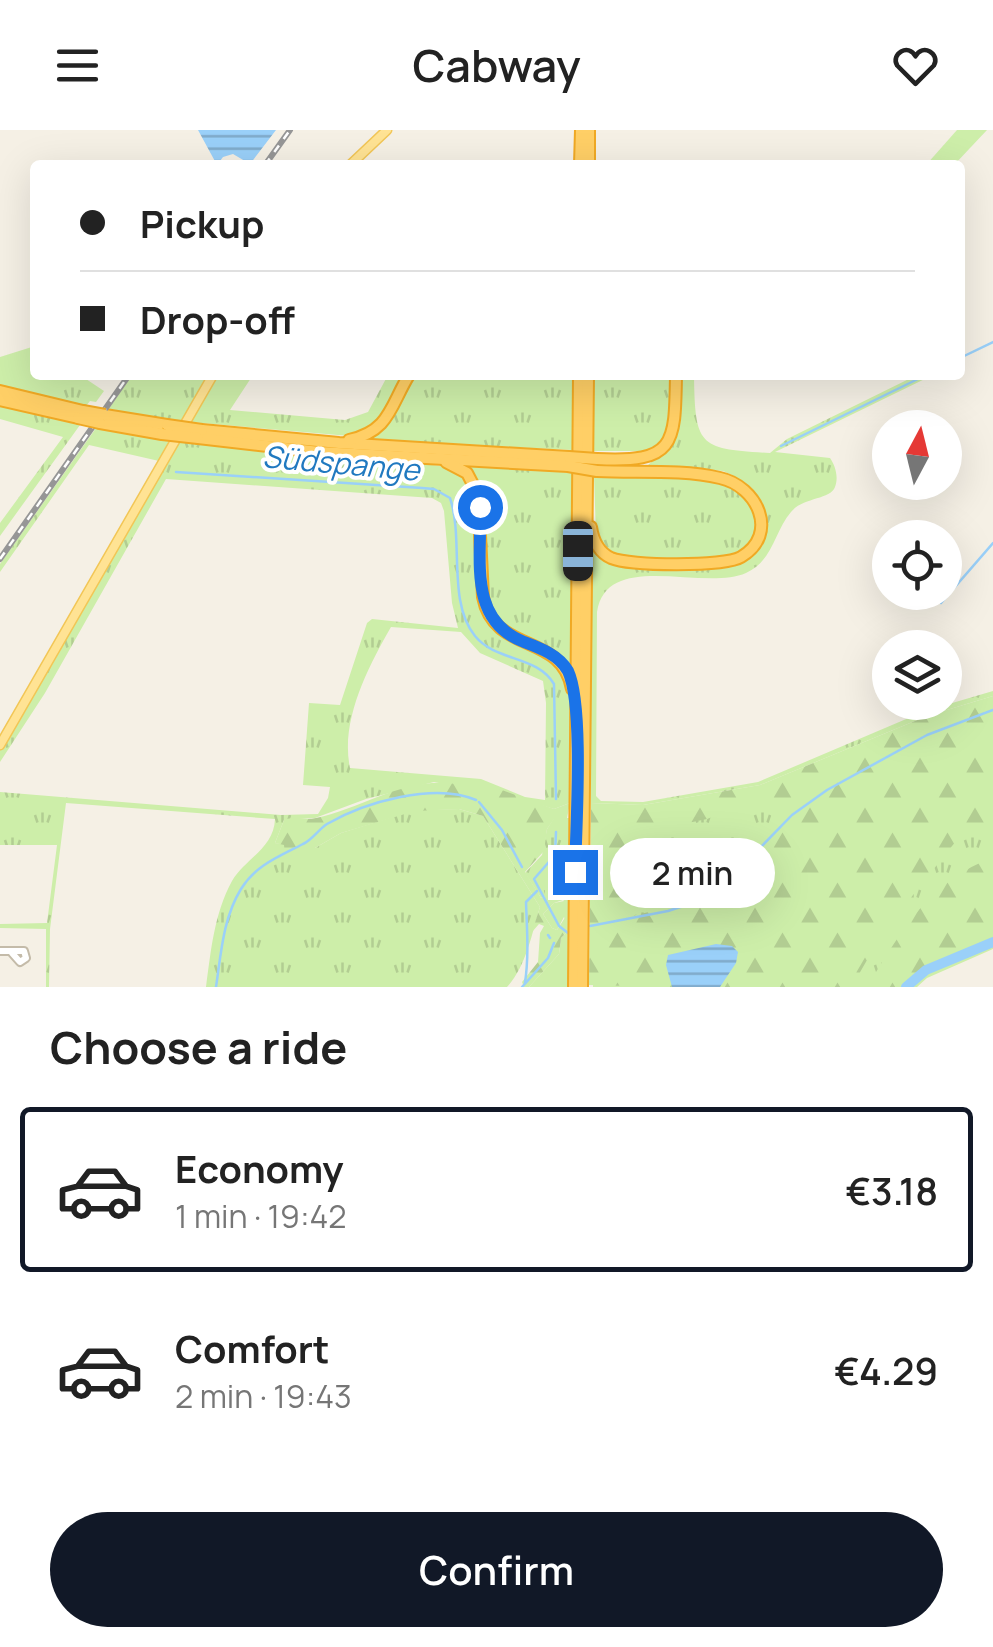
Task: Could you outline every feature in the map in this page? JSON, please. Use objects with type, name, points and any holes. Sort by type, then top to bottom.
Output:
[{"type":"highway","points":[[580,130],[580,160]]},
{"type":"highway","points":[[589,130],[589,160]]},
{"type":"highway","points":[[338,443],[377,430],[406,380]]},
{"type":"highway","points":[[574,987],[579,380]]},
{"type":"highway","points":[[582,987],[588,380]]},
{"type":"highway","points":[[0,391],[102,419],[308,451],[435,459],[630,461],[659,451],[672,436],[676,380]]},
{"type":"highway","points":[[0,400],[81,414]]},
{"type":"highway","points":[[200,434],[568,462],[597,472],[688,474],[728,480],[744,488],[758,504],[760,533],[750,549],[733,561],[625,561],[611,558],[596,546],[587,506]]},
{"type":"highway","points":[[435,459],[462,470],[476,488],[483,598],[488,614],[505,633],[546,651],[562,663],[570,678],[576,711]]},
{"type":"main road","points":[[355,160],[386,130]]},
{"type":"main road","points":[[0,746],[210,380]]},
{"type":"street","points":[[0,951],[12,953]]},
{"type":"green space","points":[[957,130],[987,130],[959,160],[930,160]]},
{"type":"green space","points":[[30,348],[30,380],[88,380],[104,391],[96,402],[90,401],[86,406],[0,385],[0,357]]},
{"type":"green space","points":[[129,380],[207,380],[184,421],[108,410]]},
{"type":"green space","points":[[214,380],[250,380],[230,410],[345,420],[368,412],[385,380],[402,380],[378,424],[349,436],[190,422]]},
{"type":"green space","points":[[408,380],[573,380],[572,450],[364,440]]},
{"type":"green space","points":[[594,380],[672,380],[671,423],[663,441],[645,451],[594,451]]},
{"type":"green space","points":[[677,380],[694,380],[696,417],[706,439],[728,449],[770,453],[787,439],[907,380],[923,380],[775,452],[830,458],[836,483],[828,494],[791,512],[768,554],[755,568],[728,578],[637,577],[618,582],[605,593],[597,612],[596,796],[601,801],[643,802],[758,782],[904,720],[917,720],[760,785],[643,805],[591,803],[591,543],[601,555],[721,567],[747,558],[764,524],[765,511],[758,496],[730,474],[648,465],[669,446]]},
{"type":"green space","points":[[0,406],[80,425],[0,536],[0,523],[63,437],[0,419]]},
{"type":"green space","points":[[96,428],[267,452],[425,464],[462,474],[470,486],[478,517],[478,586],[487,618],[511,639],[552,660],[569,687],[570,803],[554,809],[434,782],[366,799],[315,818],[284,820],[275,843],[315,848],[341,833],[415,810],[459,809],[483,816],[540,907],[514,979],[507,987],[206,987],[221,906],[232,881],[270,838],[275,819],[66,803],[50,929],[49,987],[46,929],[0,928],[0,924],[47,923],[57,845],[0,845],[0,792],[281,815],[318,814],[330,787],[303,785],[309,703],[340,705],[367,623],[372,619],[458,628],[441,503],[432,498],[166,479],[45,693],[0,762],[0,735],[159,461],[89,445],[0,572],[0,564]],"holes":[[[391,627],[461,632],[480,653],[543,681],[545,800],[525,797],[481,779],[350,768],[349,732],[358,695]]]},
{"type":"green space","points":[[456,463],[572,473],[572,675],[498,623],[487,603],[481,497]]},
{"type":"green space","points":[[594,475],[681,477],[726,484],[748,500],[756,517],[757,536],[746,549],[703,559],[613,554],[596,535]]},
{"type":"green space","points":[[993,691],[993,696],[962,705],[962,700]]},
{"type":"green space","points":[[993,696],[993,825],[960,836],[882,934],[859,974],[841,987],[720,987],[736,963],[709,946],[674,952],[666,965],[672,987],[589,985],[591,803],[643,805],[760,785],[917,720],[962,720],[962,705]],"holes":[[[755,801],[770,806],[771,818],[754,847],[705,889],[667,907],[632,916],[623,911],[630,895],[666,856],[658,849],[639,870],[619,876],[616,867],[636,840],[666,834],[673,826],[707,819]]]},
{"type":"green space","points":[[993,699],[993,939],[902,987],[593,987],[593,834],[761,787],[938,720],[962,720],[962,711]]},
{"type":"green space","points":[[464,779],[554,809],[570,803],[567,818],[554,819],[547,829],[544,851],[525,872],[541,898],[545,896],[545,878],[552,870],[563,874],[566,899],[554,903],[543,914],[557,930],[566,916],[569,930],[561,938],[559,954],[529,987],[522,982],[538,962],[544,926],[539,924],[532,932],[540,907],[483,816],[459,809],[415,811],[285,855],[284,845],[275,843],[284,820],[316,818],[402,789],[456,784]]},
{"type":"green space","points":[[554,818],[569,818],[568,928],[564,917],[557,930],[543,914],[554,903],[564,901],[545,878],[545,896],[541,898],[525,873],[542,855],[547,829]]},
{"type":"green space","points":[[993,858],[993,949],[927,978],[917,987],[872,987],[870,982],[894,944],[936,892],[953,878]]},
{"type":"green space","points":[[568,931],[568,987],[529,987],[559,954],[561,938]]},
{"type":"water","points":[[198,130],[276,130],[253,160],[233,154],[214,160]]},
{"type":"water","points":[[716,944],[732,946],[738,952],[736,963],[720,987],[672,987],[666,965],[668,955]]},
{"type":"waterway","points":[[965,356],[993,342]]},
{"type":"waterway","points":[[781,446],[916,380]]},
{"type":"waterway","name":"Südspange","points":[[176,472],[434,489],[450,498],[458,588],[466,622],[484,644],[537,668],[554,684],[556,799]]},
{"type":"waterway","points":[[962,579],[993,543]]},
{"type":"waterway","points":[[590,926],[668,911],[702,900],[723,886],[792,815],[827,790],[927,735],[993,710]]},
{"type":"waterway","points":[[216,987],[230,912],[241,889],[261,868],[306,842],[327,824],[361,808],[421,794],[441,793],[476,800]]},
{"type":"waterway","points":[[479,802],[502,830],[522,867]]},
{"type":"waterway","name":"Südspange","points":[[556,832],[555,855],[534,879],[559,926],[568,933]]},
{"type":"waterway","points":[[525,983],[526,902],[537,891]]},
{"type":"waterway","points":[[906,987],[926,970],[993,942]]},
{"type":"waterway","points":[[522,987],[548,958],[554,943]]},
{"type":"railway","points":[[269,160],[290,130]]},
{"type":"railway","points":[[0,559],[125,380]]},
{"type":"route","points":[[480,507],[483,598],[488,614],[497,628],[511,637],[557,658],[571,683],[576,711],[575,872]]}]
